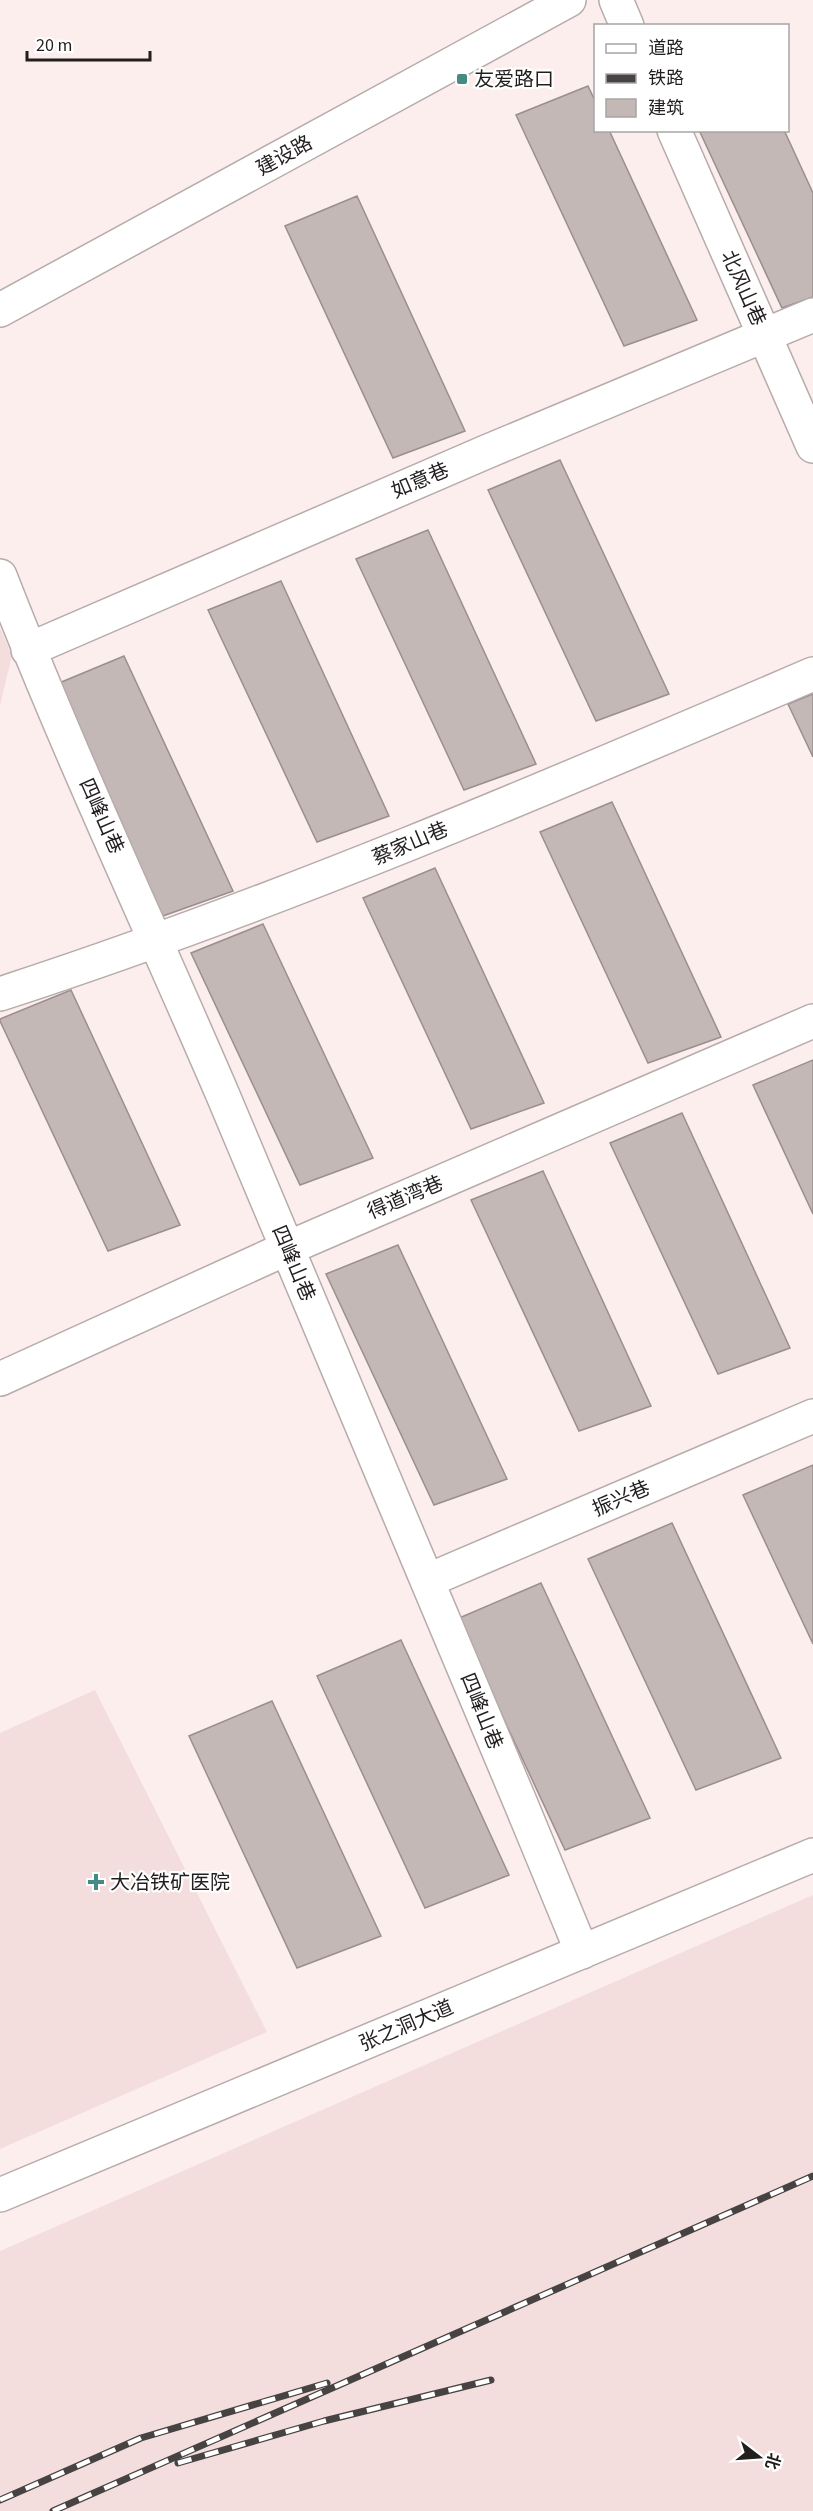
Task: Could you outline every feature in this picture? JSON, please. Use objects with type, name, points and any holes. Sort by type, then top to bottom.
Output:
[{"type":"street","name":"建设路","points":[[0,310],[569,0]]},
{"type":"street","points":[[616,0],[626,24]]},
{"type":"street","name":"北风山巷","points":[[675,132],[813,446]]},
{"type":"street","name":"如意巷","points":[[28,650],[486,452],[813,315]]},
{"type":"street","name":"四峰山巷","points":[[0,576],[28,650],[156,941],[429,1580],[582,1952]]},
{"type":"street","name":"蔡家山巷","points":[[0,994],[156,941],[346,870],[813,674]]},
{"type":"street","name":"得道湾巷","points":[[0,1379],[288,1248],[813,1021]]},
{"type":"street","name":"振兴巷","points":[[429,1580],[813,1416]]},
{"type":"street","name":"张之洞大道","points":[[0,2195],[813,1856]]},
{"type":"shaded area","points":[[0,628],[12,655],[0,706]]},
{"type":"shaded area","name":"大冶铁矿医院","points":[[95,1690],[267,2032],[0,2149],[0,1733]]},
{"type":"shaded area","points":[[813,1895],[813,2511],[0,2511],[0,2251]]},
{"type":"building","points":[[588,86],[594,99],[594,132],[610,132],[697,320],[624,346],[516,115]]},
{"type":"building","points":[[700,132],[785,132],[813,193],[813,297],[782,308]]},
{"type":"building","points":[[357,196],[465,431],[393,458],[285,226]]},
{"type":"building","points":[[560,460],[669,694],[596,721],[488,490]]},
{"type":"building","points":[[428,530],[536,764],[464,790],[356,559]]},
{"type":"building","points":[[281,581],[389,816],[317,842],[208,610]]},
{"type":"building","points":[[124,656],[233,891],[160,917],[52,686]]},
{"type":"building","points":[[813,694],[813,757],[788,704]]},
{"type":"building","points":[[612,802],[721,1037],[648,1063],[540,832]]},
{"type":"building","points":[[435,868],[544,1103],[471,1129],[363,898]]},
{"type":"building","points":[[263,924],[373,1158],[300,1185],[191,953]]},
{"type":"building","points":[[71,990],[180,1225],[108,1251],[0,1021],[0,1019]]},
{"type":"building","points":[[813,1060],[813,1214],[753,1085]]},
{"type":"building","points":[[682,1113],[790,1348],[718,1374],[610,1143]]},
{"type":"building","points":[[543,1171],[651,1406],[579,1431],[471,1200]]},
{"type":"building","points":[[398,1245],[507,1479],[434,1505],[326,1274]]},
{"type":"building","points":[[813,1465],[813,1644],[743,1495]]},
{"type":"building","points":[[672,1523],[781,1758],[696,1790],[588,1559]]},
{"type":"building","points":[[541,1583],[650,1818],[565,1850],[457,1619]]},
{"type":"building","points":[[401,1640],[509,1875],[425,1908],[317,1676]]},
{"type":"building","points":[[272,1701],[381,1936],[297,1968],[189,1736]]},
{"type":"railway","points":[[53,2511],[813,2176]]},
{"type":"railway","points":[[178,2463],[324,2421],[491,2380]]},
{"type":"railway","points":[[0,2500],[141,2438],[327,2383]]},
{"type":"place","name":"友爱路口","points":[[462,79]]},
{"type":"place","name":"大冶铁矿医院","points":[[96,1882]]}]
